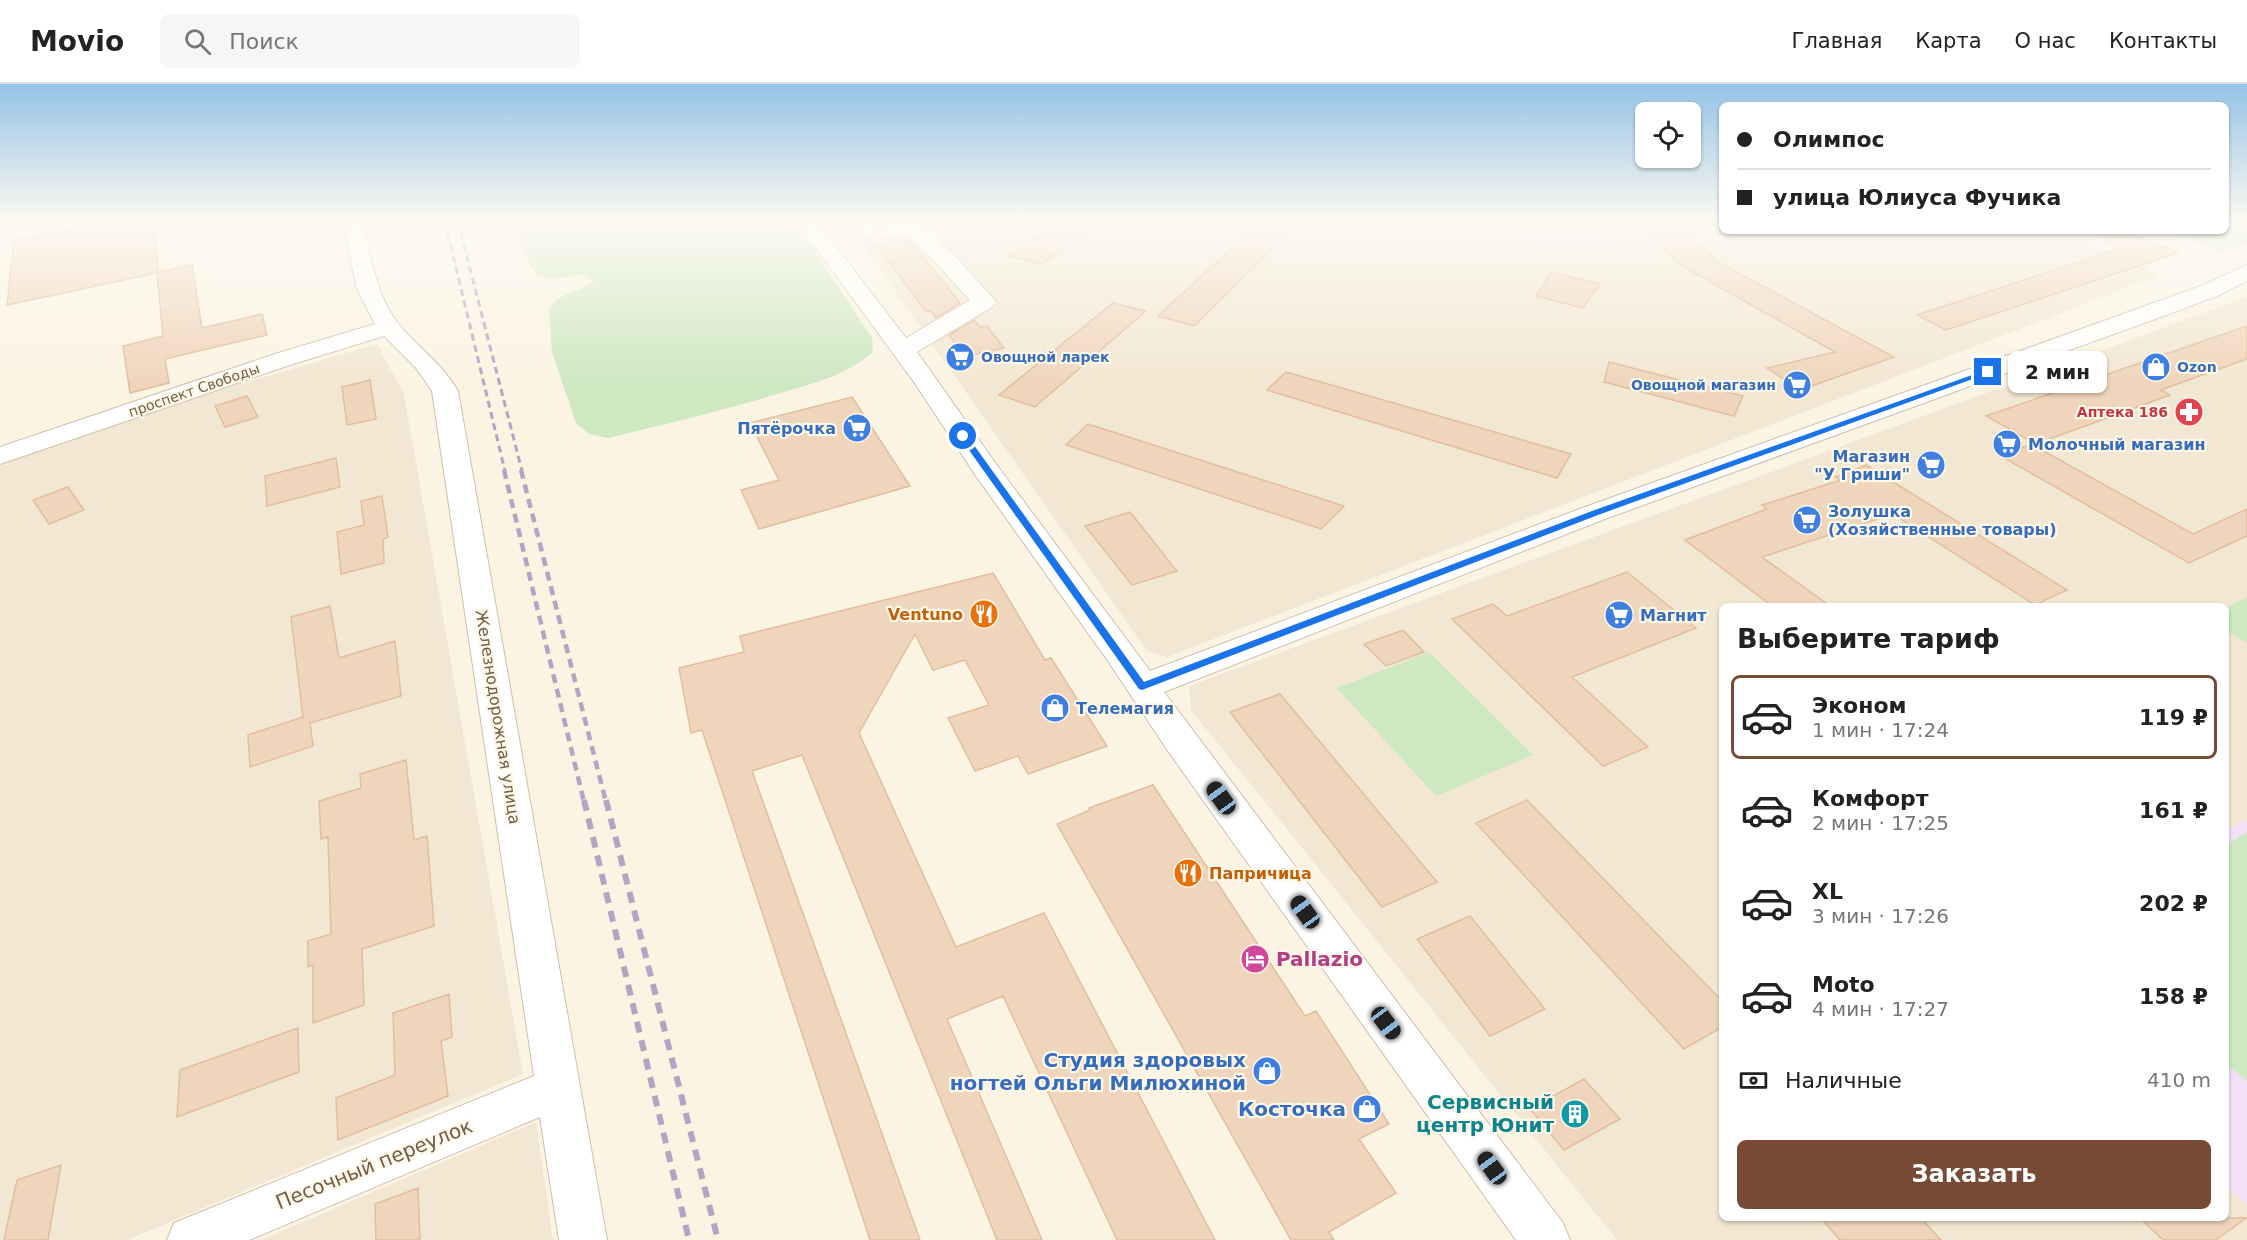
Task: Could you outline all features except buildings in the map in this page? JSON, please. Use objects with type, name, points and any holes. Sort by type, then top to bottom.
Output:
[{"type":"street","name":"Железнодорожная улица","points":[[364,276],[389,327],[436,372],[446,392],[583,1240]]},
{"type":"street","points":[[848,276],[1142,687],[1546,1240]]},
{"type":"street","points":[[903,350],[984,302],[960,276]]},
{"type":"street","points":[[1142,687],[1595,513],[2179,302],[2238,276]]},
{"type":"street","name":"проспект Свободы","points":[[0,456],[284,358],[389,327]]},
{"type":"street","name":"Песочный переулок","points":[[191,1240],[558,1089]]},
{"type":"shaded area","points":[[885,276],[2158,276],[1167,657],[1147,651]]},
{"type":"shaded area","points":[[2247,297],[2247,819],[2229,829],[2229,603],[1719,603],[1719,1221],[2229,1221],[2229,1189],[2247,1205],[2247,1240],[1617,1240],[1191,710],[1189,686]]},
{"type":"shaded area","points":[[377,344],[404,394],[523,1074],[127,1240],[0,1240],[0,466],[26,453],[145,412]]},
{"type":"shaded area","points":[[2247,819],[2247,1205],[2229,1189],[2229,829]]},
{"type":"shaded area","points":[[536,1122],[553,1240],[261,1240]]},
{"type":"green space","points":[[538,276],[571,276],[557,278]]},
{"type":"green space","points":[[585,276],[831,276],[872,338],[873,352],[852,367],[815,383],[608,438],[589,434],[576,423],[552,352],[549,308],[566,294],[594,281]]},
{"type":"green space","points":[[2247,597],[2247,643],[2229,633],[2229,606]]},
{"type":"green space","points":[[1429,652],[1533,755],[1436,796],[1337,688]]},
{"type":"green space","points":[[2247,832],[2247,1081],[2229,1066],[2229,843]]},
{"type":"railway","points":[[458,276],[505,471]]},
{"type":"railway","points":[[472,276],[522,471]]},
{"type":"railway","points":[[504,470],[584,802]]},
{"type":"railway","points":[[521,470],[606,802]]},
{"type":"railway","points":[[584,800],[689,1240]]},
{"type":"railway","points":[[606,800],[718,1240]]},
{"type":"place","name":"Овощной ларек","points":[[960,357]]},
{"type":"place","name":"Ozon","points":[[2156,367]]},
{"type":"place","name":"Овощной магазин","points":[[1797,385]]},
{"type":"place","name":"Аптека 186","points":[[2189,412]]},
{"type":"place","name":"Пятёрочка","points":[[857,428]]},
{"type":"place","name":"Молочный магазин","points":[[2007,444]]},
{"type":"place","name":"Магазин \"У Гриши\"","points":[[1931,465]]},
{"type":"place","name":"Золушка (Хозяйственные товары)","points":[[1807,520]]},
{"type":"place","name":"Ventuno","points":[[984,614]]},
{"type":"place","name":"Магнит","points":[[1619,615]]},
{"type":"place","name":"Телемагия","points":[[1055,708]]},
{"type":"place","name":"Папричица","points":[[1188,873]]},
{"type":"place","name":"Pallazio","points":[[1255,959]]},
{"type":"place","name":"Студия здоровых ногтей Ольги Милюхиной","points":[[1267,1071]]},
{"type":"place","name":"Косточка","points":[[1367,1109]]},
{"type":"place","name":"Сервисный центр Юнит","points":[[1575,1114]]},
{"type":"route","points":[[963,436],[1120,652],[1142,687],[1595,513],[1988,372]]}]
